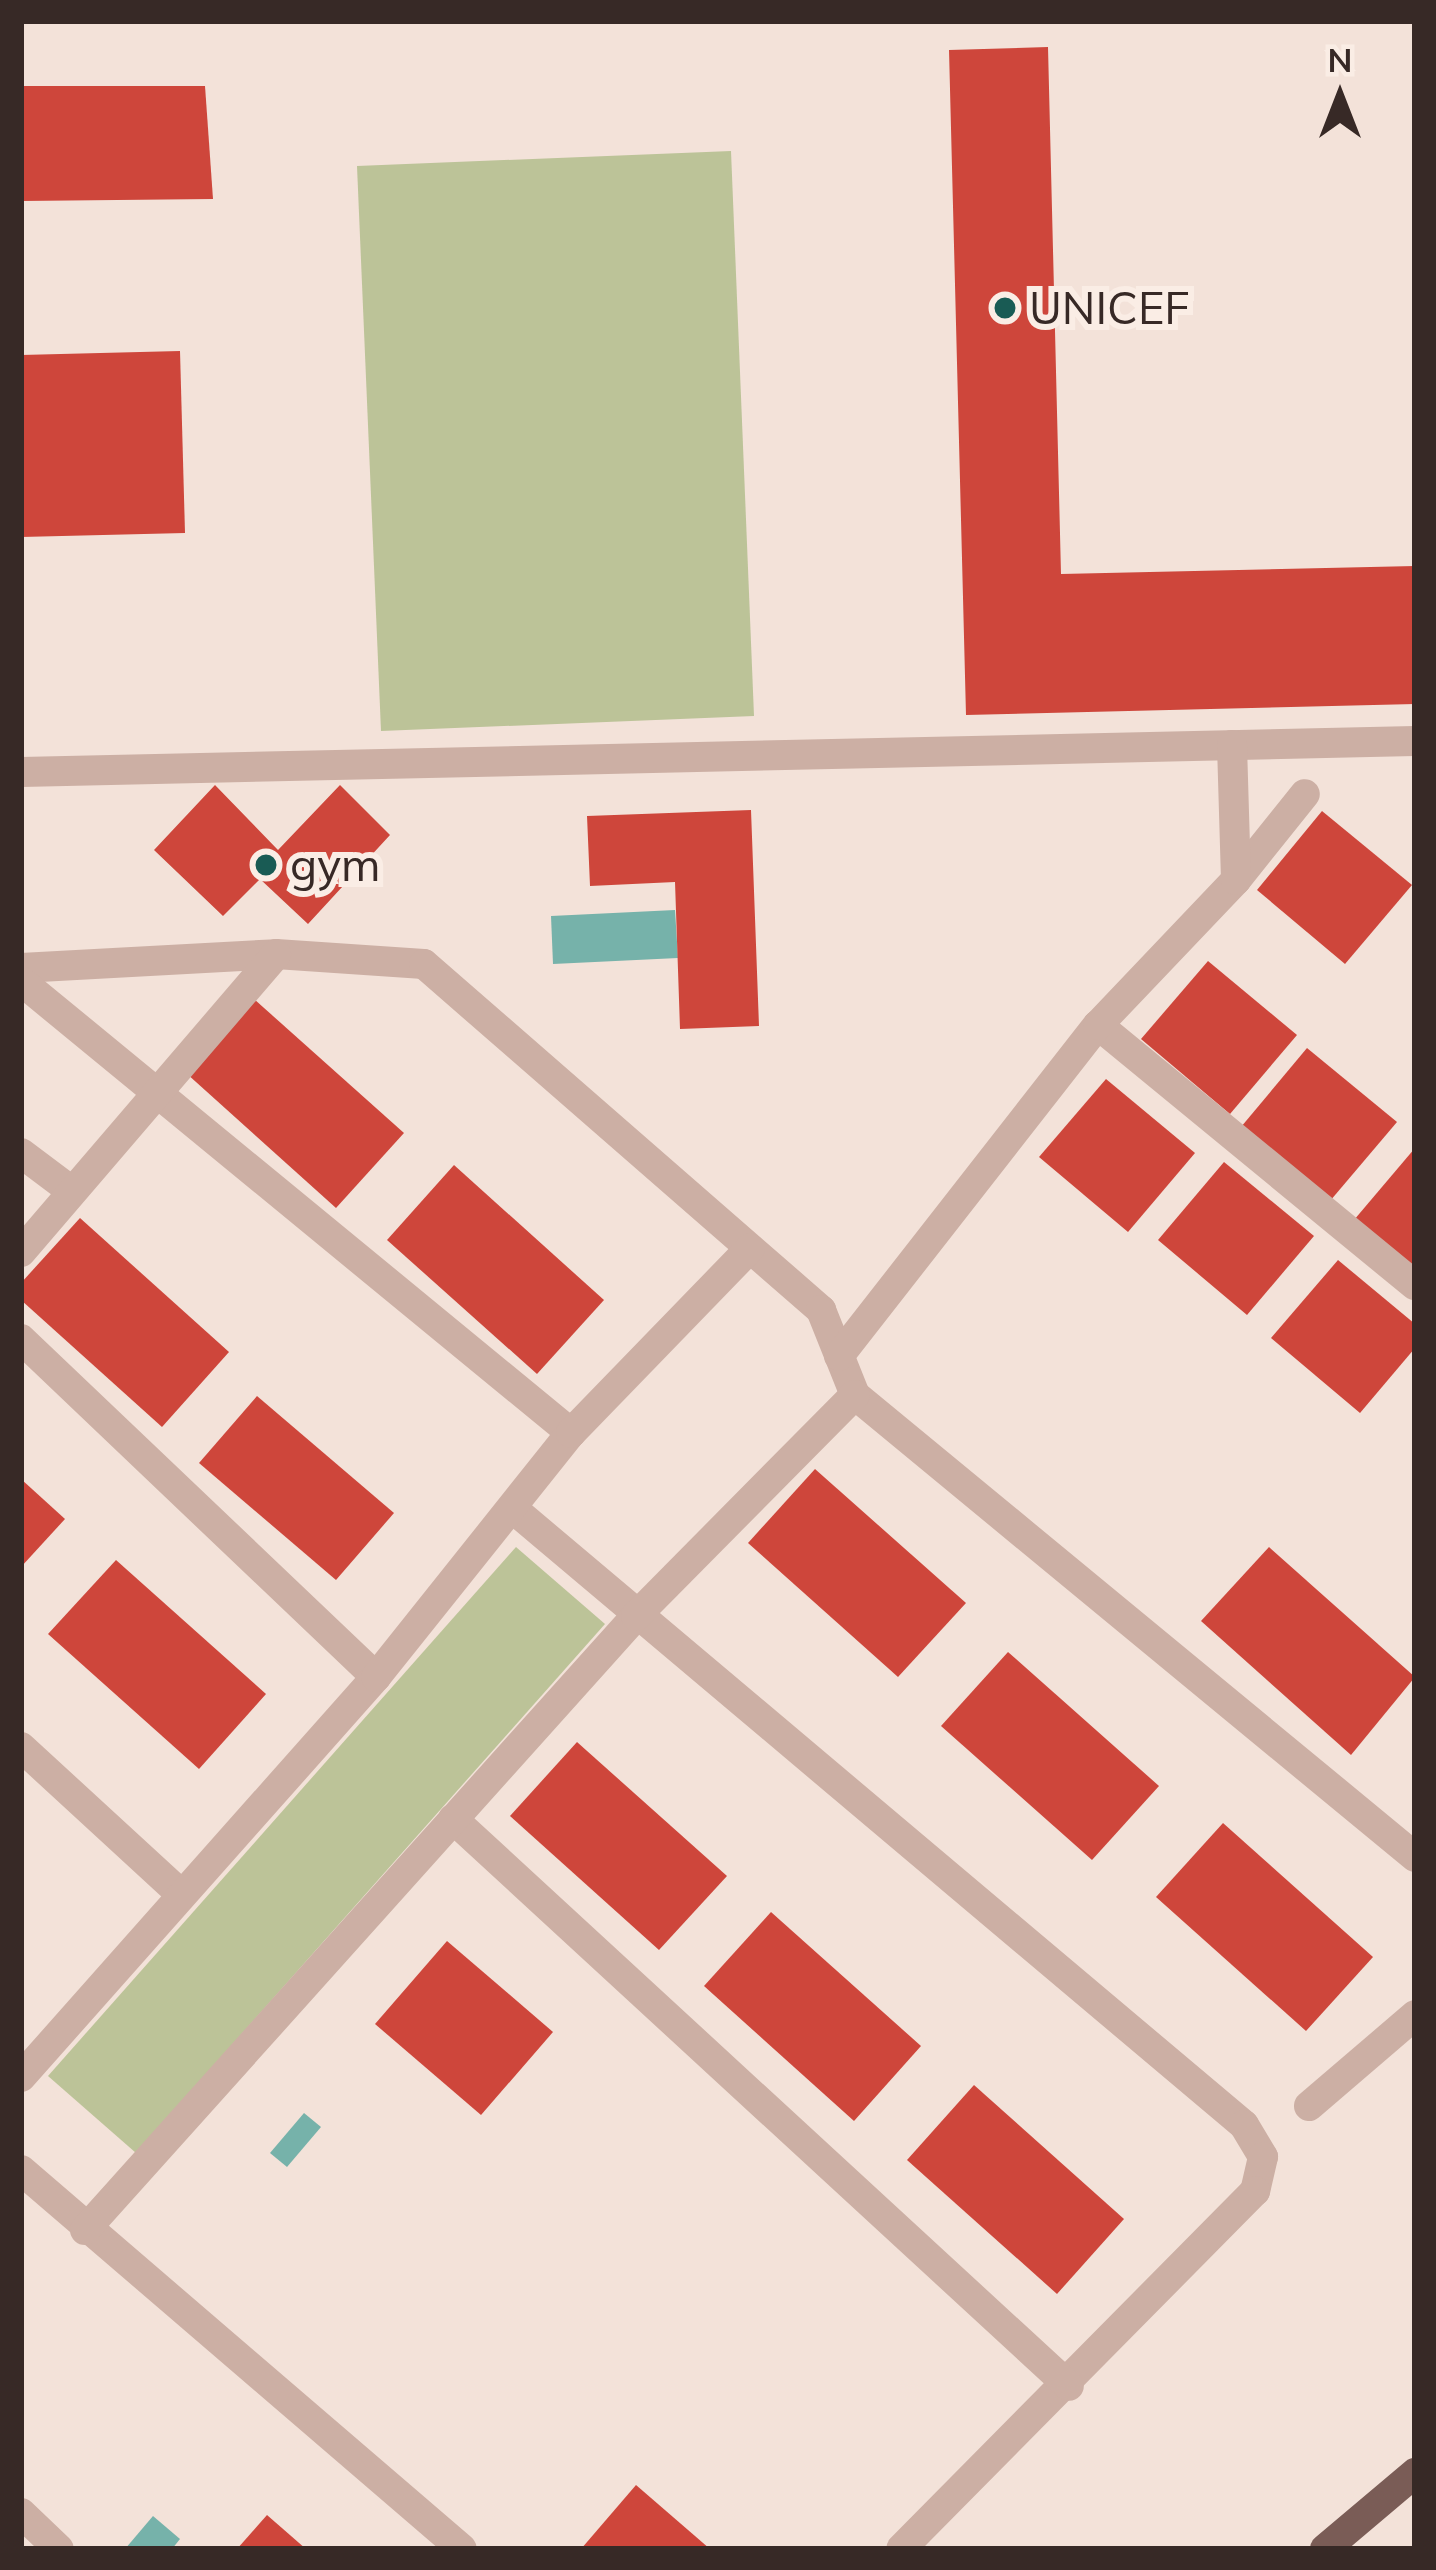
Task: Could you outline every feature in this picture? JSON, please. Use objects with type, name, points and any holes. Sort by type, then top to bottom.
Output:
[{"type":"main road","points":[[1324,2549],[1415,2473]]},
{"type":"street","points":[[21,772],[1415,741]]},
{"type":"street","points":[[1232,746],[1236,880]]},
{"type":"street","points":[[839,1356],[1098,1025],[1236,880],[1305,794]]},
{"type":"street","points":[[21,968],[276,954],[424,964],[821,1310],[855,1395],[1415,1857]]},
{"type":"street","points":[[21,1252],[68,1190],[159,1093],[276,954]]},
{"type":"street","points":[[21,981],[571,1433]]},
{"type":"street","points":[[1098,1025],[1415,1285]]},
{"type":"street","points":[[21,1153],[68,1190]]},
{"type":"street","points":[[21,2077],[376,1677],[571,1433],[750,1248]]},
{"type":"street","points":[[21,1340],[376,1677]]},
{"type":"street","points":[[85,2230],[636,1616],[855,1395]]},
{"type":"street","points":[[512,1508],[1244,2125],[1263,2157],[1255,2191],[1069,2386],[902,2549]]},
{"type":"street","points":[[21,1748],[181,1894]]},
{"type":"street","points":[[453,1819],[1069,2386]]},
{"type":"street","points":[[1309,2106],[1415,2015]]},
{"type":"street","points":[[21,2170],[85,2230],[462,2549]]},
{"type":"street","points":[[21,2513],[59,2549]]},
{"type":"green space","points":[[731,151],[754,716],[381,731],[357,166]]},
{"type":"green space","points":[[516,1547],[605,1624],[136,2153],[48,2076]]},
{"type":"water","points":[[675,910],[678,958],[553,964],[551,916]]},
{"type":"water","points":[[304,2113],[321,2127],[287,2167],[270,2153]]},
{"type":"water","points":[[153,2516],[180,2539],[172,2549],[125,2549]]},
{"type":"building","name":"UNICEF","points":[[1048,47],[1061,574],[1415,566],[1415,704],[966,715],[949,50]]},
{"type":"building","points":[[21,86],[205,86],[213,199],[21,201]]},
{"type":"building","points":[[180,351],[185,533],[21,537],[21,355]]},
{"type":"building","name":"gym","points":[[215,785],[278,850],[340,785],[390,835],[308,924],[260,879],[223,916],[154,850]]},
{"type":"building","points":[[751,810],[759,1026],[680,1029],[675,882],[590,886],[587,816]]},
{"type":"building","points":[[1322,811],[1412,885],[1345,964],[1257,890]]},
{"type":"building","points":[[1208,961],[1297,1035],[1230,1114],[1141,1039]]},
{"type":"building","points":[[254,999],[404,1133],[336,1208],[186,1073]]},
{"type":"building","points":[[1307,1048],[1397,1122],[1330,1201],[1241,1127]]},
{"type":"building","points":[[1106,1079],[1195,1153],[1128,1232],[1039,1157]]},
{"type":"building","points":[[1415,1148],[1415,1270],[1354,1220]]},
{"type":"building","points":[[1224,1162],[1314,1236],[1247,1315],[1158,1240]]},
{"type":"building","points":[[454,1165],[604,1300],[537,1374],[387,1240]]},
{"type":"building","points":[[80,1218],[229,1352],[162,1427],[21,1300],[21,1283]]},
{"type":"building","points":[[1338,1260],[1415,1324],[1415,1348],[1360,1413],[1271,1338]]},
{"type":"building","points":[[257,1396],[394,1513],[336,1580],[199,1463]]},
{"type":"building","points":[[815,1469],[966,1603],[898,1677],[748,1543]]},
{"type":"building","points":[[21,1479],[65,1519],[21,1567]]},
{"type":"building","points":[[1269,1547],[1415,1677],[1351,1755],[1201,1621]]},
{"type":"building","points":[[116,1560],[266,1694],[199,1769],[48,1634]]},
{"type":"building","points":[[1008,1652],[1159,1786],[1092,1860],[941,1726]]},
{"type":"building","points":[[577,1742],[727,1876],[659,1950],[510,1816]]},
{"type":"building","points":[[1223,1823],[1373,1957],[1306,2031],[1156,1897]]},
{"type":"building","points":[[771,1912],[921,2046],[854,2121],[704,1986]]},
{"type":"building","points":[[447,1941],[553,2032],[481,2115],[375,2024]]},
{"type":"building","points":[[974,2085],[1124,2219],[1057,2294],[907,2160]]},
{"type":"building","points":[[636,2485],[710,2549],[581,2549]]},
{"type":"building","points":[[267,2515],[306,2549],[237,2549]]},
{"type":"place","name":"UNICEF","points":[[1005,308]]},
{"type":"place","name":"gym","points":[[266,865]]}]
